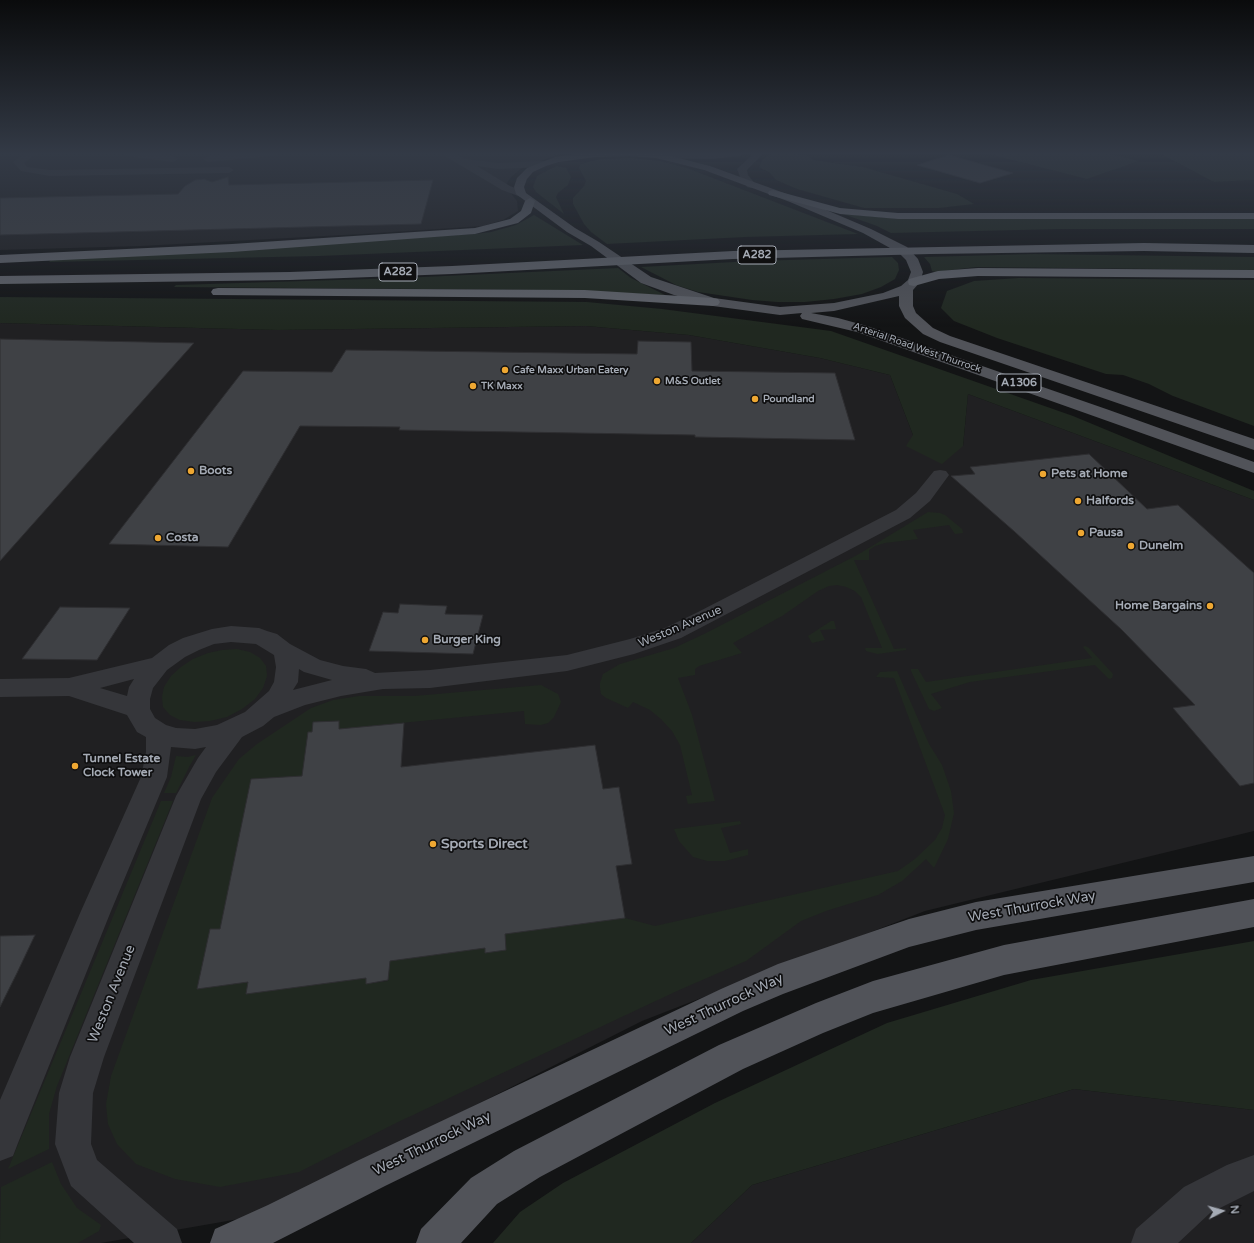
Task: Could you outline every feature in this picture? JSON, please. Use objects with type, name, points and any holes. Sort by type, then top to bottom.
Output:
[{"type":"highway","points":[[0,259],[218,249],[475,231],[514,221],[526,213],[526,211]]},
{"type":"highway","points":[[840,211],[898,216],[1254,216]]},
{"type":"highway","points":[[1097,236],[1215,237]]},
{"type":"highway","name":"A282","points":[[0,268],[302,265],[632,249],[913,239],[1026,237]]},
{"type":"highway","name":"A282","points":[[0,280],[290,276],[452,270],[649,259],[866,251],[1144,247],[1254,249]]},
{"type":"highway","points":[[910,285],[938,275],[978,272],[1254,274]]},
{"type":"highway","points":[[0,289],[131,291]]},
{"type":"highway","points":[[207,292],[584,294],[713,302]]},
{"type":"main road","points":[[544,211],[646,280],[713,302],[780,311],[852,304],[886,296],[910,285]]},
{"type":"main road","name":"Arterial Road West Thurrock","points":[[818,211],[867,231],[903,250],[912,260],[917,272],[910,285],[906,306],[910,315],[928,331],[945,339],[1254,444]]},
{"type":"main road","name":"Arterial Road West Thurrock","points":[[780,311],[838,322],[862,329],[1103,413],[1254,468]]},
{"type":"main road","name":"West Thurrock Way","points":[[229,1243],[282,1219],[379,1169],[732,1000],[778,980],[909,933],[976,916],[1254,869]]},
{"type":"main road","points":[[435,1243],[484,1191],[527,1164],[731,1057],[816,1019],[873,997],[1004,960],[1254,913]]},
{"type":"street","name":"Weston Avenue","points":[[265,710],[301,697],[341,687],[383,680],[430,679],[485,674],[568,663],[634,646],[673,632],[739,601],[903,514],[923,497],[940,475]]},
{"type":"street","points":[[231,634],[259,636],[269,640],[282,650],[287,659],[288,667],[286,682],[278,697],[254,719],[233,730],[195,739],[176,738],[158,733],[146,725],[140,717],[138,698],[141,687],[148,676],[159,664],[177,651],[191,644],[212,637],[231,634]]},
{"type":"street","name":"Weston Avenue","points":[[282,650],[312,666],[344,675],[383,680]]},
{"type":"street","points":[[0,688],[69,687],[159,664]]},
{"type":"street","points":[[69,687],[138,709]]},
{"type":"street","name":"Weston Avenue","points":[[163,1243],[84,1173],[73,1144],[76,1093],[87,1057],[189,796],[207,764],[233,730]]},
{"type":"street","points":[[0,1143],[154,777],[159,752],[158,733]]},
{"type":"street","points":[[1150,1243],[1197,1200],[1240,1178],[1254,1173]]},
{"type":"shaded area","points":[[0,211],[518,211],[503,220],[483,226],[141,246],[0,250]]},
{"type":"shaded area","points":[[577,211],[798,211],[858,234],[745,237],[607,244],[591,232],[584,224]]},
{"type":"shaded area","points":[[843,214],[903,219],[1254,219],[1254,229],[1061,229],[891,233],[877,226]]},
{"type":"shaded area","points":[[534,215],[583,245],[319,256],[49,262],[52,259],[475,234],[491,232],[516,225]]},
{"type":"shaded area","points":[[1034,254],[1254,257],[1254,270],[976,267],[935,272],[932,271],[930,264],[924,257]]},
{"type":"shaded area","points":[[892,257],[898,263],[899,270],[895,279],[881,287],[862,294],[805,302],[752,300],[698,292],[676,285],[641,267],[753,261]]},
{"type":"shaded area","points":[[618,268],[631,278],[665,295],[545,290],[174,287],[176,285],[401,278]]},
{"type":"shaded area","points":[[1019,278],[1254,280],[1254,426],[1173,396],[1149,384],[1123,375],[1106,374],[997,338],[954,321],[941,308],[947,291],[974,281]]},
{"type":"shaded area","points":[[0,297],[587,302],[662,309],[831,331],[1073,416],[1254,491],[1254,500],[968,394],[963,446],[942,464],[906,446],[913,435],[890,375],[820,358],[689,335],[586,326],[278,330],[0,323]]},
{"type":"shaded area","points":[[0,323],[278,330],[586,326],[689,335],[820,358],[890,375],[913,435],[963,446],[968,394],[1254,500],[1254,831],[925,911],[642,1021],[256,1216],[101,1243],[0,1243]]},
{"type":"shaded area","points":[[928,512],[945,515],[962,529],[963,533],[955,534],[949,525],[913,530],[918,539],[885,543],[875,546],[869,550],[869,560],[854,560],[894,649],[906,648],[906,650],[878,654],[866,651],[865,648],[882,648],[861,597],[855,591],[837,585],[829,586],[818,591],[782,616],[733,643],[742,653],[699,666],[695,669],[695,675],[678,678],[692,715],[715,801],[688,804],[686,796],[692,795],[680,745],[672,731],[650,710],[633,702],[628,708],[606,698],[601,694],[600,683],[603,674],[620,664],[674,648],[706,633],[859,554]]},
{"type":"shaded area","points":[[831,621],[834,621],[836,629],[820,630],[825,640],[812,643],[808,636]]},
{"type":"shaded area","points":[[1085,646],[1089,648],[1113,674],[1112,678],[1109,679],[1095,665],[970,682],[931,694],[942,708],[934,711],[929,709],[911,671],[911,669],[918,669],[926,682],[1092,658],[1083,647]]},
{"type":"shaded area","points":[[237,649],[250,652],[260,658],[266,666],[267,676],[263,688],[255,699],[242,709],[227,717],[210,721],[194,722],[180,720],[170,715],[163,707],[162,697],[164,687],[171,676],[193,659],[208,653]]},
{"type":"shaded area","points":[[897,671],[929,744],[942,765],[951,791],[954,813],[948,839],[934,868],[926,859],[902,881],[878,895],[826,911],[801,921],[746,961],[677,991],[396,1123],[299,1172],[220,1187],[175,1179],[136,1164],[117,1144],[108,1124],[106,1104],[111,1076],[212,798],[239,759],[257,744],[311,708],[333,700],[359,696],[414,696],[541,685],[558,694],[561,702],[554,717],[548,723],[541,725],[525,724],[524,711],[339,729],[339,721],[313,722],[312,732],[308,733],[302,776],[251,779],[220,929],[210,930],[197,989],[248,982],[246,994],[366,978],[366,984],[388,981],[390,961],[485,948],[485,953],[506,950],[505,934],[625,918],[655,926],[898,871],[915,859],[935,840],[942,828],[945,815],[894,678],[876,677],[880,672]]},
{"type":"shaded area","points":[[196,755],[176,793],[164,793],[171,777],[176,756],[188,757]]},
{"type":"shaded area","points":[[161,801],[173,801],[57,1086],[49,1114],[49,1149],[8,1169]]},
{"type":"shaded area","points":[[740,821],[741,824],[721,828],[730,853],[748,849],[748,855],[725,861],[707,861],[693,857],[679,841],[674,829]]},
{"type":"shaded area","points":[[1254,941],[1254,1110],[1074,1089],[752,1185],[691,1243],[493,1243],[520,1212],[563,1183],[715,1103],[887,1023],[1031,980]]},
{"type":"shaded area","points":[[1074,1089],[1254,1110],[1254,1243],[691,1243],[752,1185]]},
{"type":"shaded area","points":[[52,1162],[61,1184],[77,1208],[101,1225],[99,1231],[78,1243],[0,1243],[1,1187]]},
{"type":"building","points":[[0,211],[425,211],[421,224],[0,235]]},
{"type":"building","points":[[0,339],[194,343],[0,561]]},
{"type":"building","points":[[638,341],[691,342],[692,371],[835,373],[855,440],[695,437],[695,435],[399,430],[400,427],[300,426],[228,547],[109,544],[243,371],[332,372],[346,350],[637,354]]},
{"type":"building","points":[[1089,454],[1147,509],[1178,505],[1254,573],[1254,783],[1240,786],[1173,708],[1195,705],[1122,630],[1015,532],[951,476],[975,474],[970,467]]},
{"type":"building","name":"Burger King","points":[[400,604],[447,606],[445,614],[483,615],[473,654],[369,651],[383,612],[398,613]]},
{"type":"building","points":[[60,607],[130,608],[97,660],[22,659]]},
{"type":"building","name":"Sports Direct","points":[[339,721],[339,729],[404,723],[401,767],[595,745],[603,789],[619,787],[632,864],[616,866],[625,918],[505,934],[506,950],[485,953],[485,948],[390,961],[388,980],[366,984],[366,978],[246,994],[248,982],[197,989],[210,929],[220,929],[251,779],[302,776],[308,732],[312,732],[313,722]]},
{"type":"building","points":[[35,935],[17,973],[0,1007],[0,936]]},
{"type":"place","name":"Cafe Maxx Urban Eatery","points":[[505,370]]},
{"type":"place","name":"M&S Outlet","points":[[657,381]]},
{"type":"place","name":"TK Maxx","points":[[473,386]]},
{"type":"place","name":"Poundland","points":[[755,399]]},
{"type":"place","name":"Boots","points":[[191,471]]},
{"type":"place","name":"Pets at Home","points":[[1043,474]]},
{"type":"place","name":"Halfords","points":[[1078,501]]},
{"type":"place","name":"Pausa","points":[[1081,533]]},
{"type":"place","name":"Costa","points":[[158,538]]},
{"type":"place","name":"Dunelm","points":[[1131,546]]},
{"type":"place","name":"Home Bargains","points":[[1210,606]]},
{"type":"place","name":"Burger King","points":[[425,640]]},
{"type":"place","name":"Tunnel Estate Clock Tower","points":[[75,766]]},
{"type":"place","name":"Sports Direct","points":[[433,844]]}]
